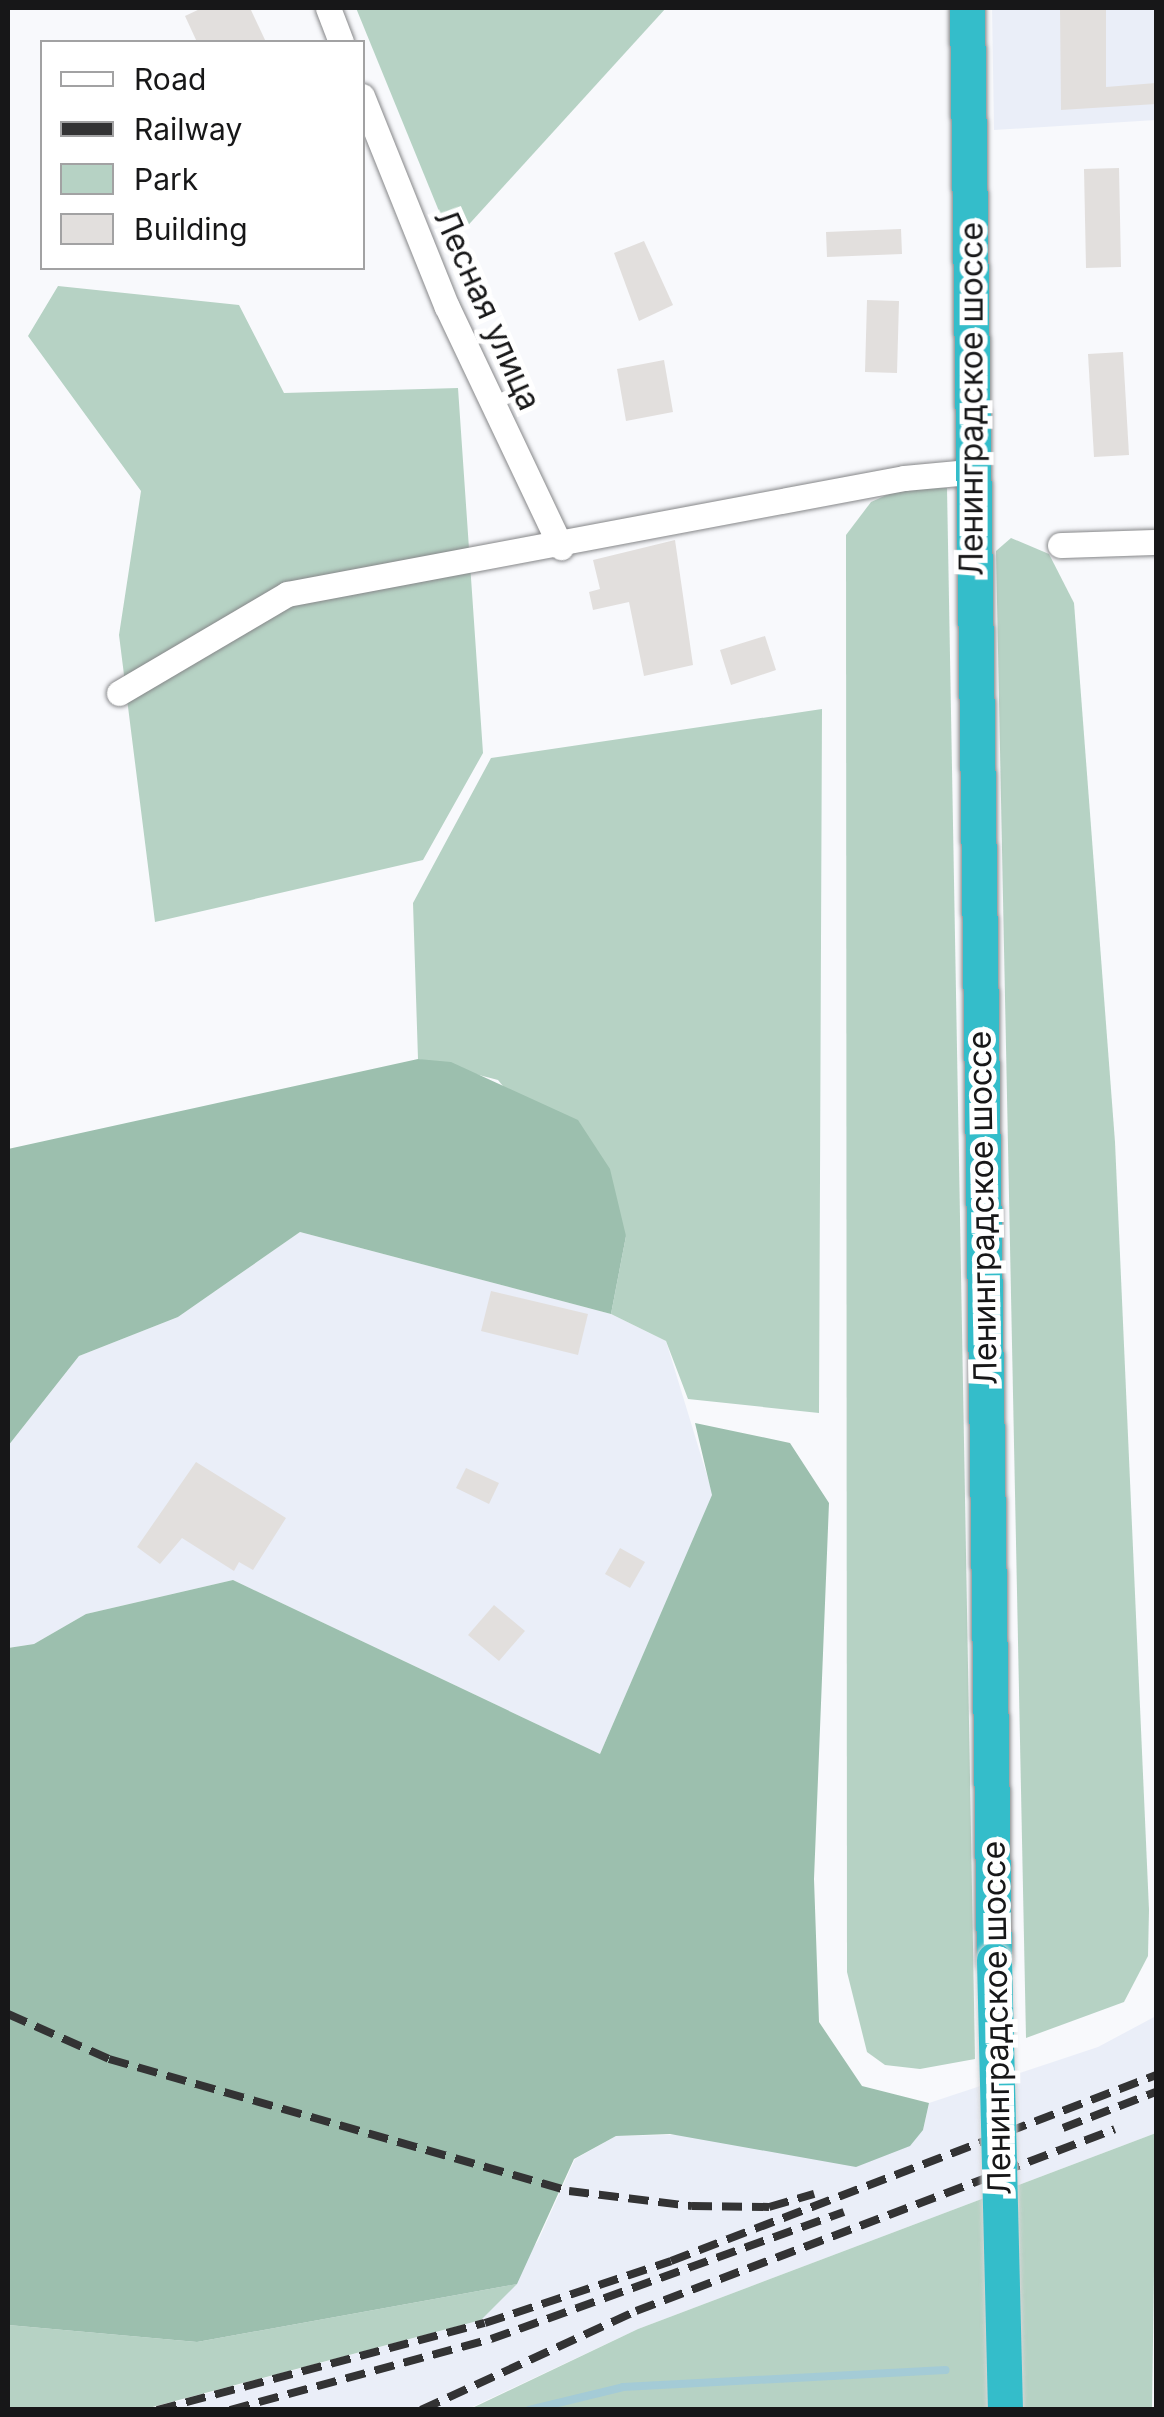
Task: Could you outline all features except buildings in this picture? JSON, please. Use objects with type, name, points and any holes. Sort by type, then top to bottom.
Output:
[{"type":"highway","name":"Ленинградское шоссе","points":[[967,8],[969,472],[1005,2410]]},
{"type":"street","points":[[328,8],[341,40]]},
{"type":"street","name":"Лесная улица","points":[[365,103],[491,402],[561,547]]},
{"type":"street","points":[[119,694],[287,594],[561,547],[685,517],[969,472]]},
{"type":"street","points":[[1060,545],[1156,542]]},
{"type":"shaded area","points":[[992,8],[1156,8],[1156,120],[994,130]]},
{"type":"shaded area","points":[[300,1232],[611,1314],[666,1341],[713,1495],[600,1754],[233,1580],[86,1614],[34,1644],[8,1648],[8,1446],[79,1356],[178,1317]]},
{"type":"shaded area","points":[[1156,2016],[1156,2133],[638,2329],[468,2409],[145,2410],[481,2320],[538,2241],[575,2159],[616,2136],[923,2130],[929,2103],[1098,2047]]},
{"type":"green space","points":[[356,8],[666,8],[452,243]]},
{"type":"green space","points":[[58,286],[239,305],[284,393],[458,388],[483,753],[423,860],[155,922],[119,635],[141,491],[28,336]]},
{"type":"green space","points":[[947,488],[975,2059],[920,2069],[885,2065],[867,2052],[847,1972],[846,535],[871,502],[900,489]]},
{"type":"green space","points":[[1011,538],[1049,554],[1074,603],[1115,1142],[1149,1910],[1148,1956],[1124,2002],[1026,2038],[996,551]]},
{"type":"green space","points":[[822,709],[819,1413],[688,1399],[666,1341],[611,1314],[626,1236],[498,1080],[418,1059],[413,903],[491,758]]},
{"type":"green space","points":[[418,1059],[451,1062],[578,1120],[610,1169],[626,1236],[611,1314],[300,1232],[178,1317],[79,1356],[8,1446],[8,1149]]},
{"type":"green space","points":[[695,1423],[790,1443],[829,1503],[814,1879],[819,2022],[862,2086],[929,2103],[923,2130],[910,2146],[856,2167],[670,2134],[616,2136],[574,2159],[517,2284],[197,2342],[8,2325],[8,1648],[34,1644],[86,1614],[233,1580],[600,1754],[712,1495]]},
{"type":"green space","points":[[1156,2133],[1152,2409],[468,2410],[638,2329]]},
{"type":"green space","points":[[517,2284],[481,2320],[145,2409],[8,2410],[8,2325],[197,2342]]},
{"type":"waterway","points":[[529,2410],[623,2387],[946,2370]]},
{"type":"railway","points":[[8,2014],[109,2059],[569,2191],[692,2206],[769,2207],[814,2194]]},
{"type":"railway","points":[[157,2410],[485,2323],[671,2261],[1156,2075]]},
{"type":"railway","points":[[1063,2128],[1156,2092]]},
{"type":"railway","points":[[421,2410],[636,2311],[1115,2129]]},
{"type":"railway","points":[[230,2410],[491,2339],[844,2212]]}]
